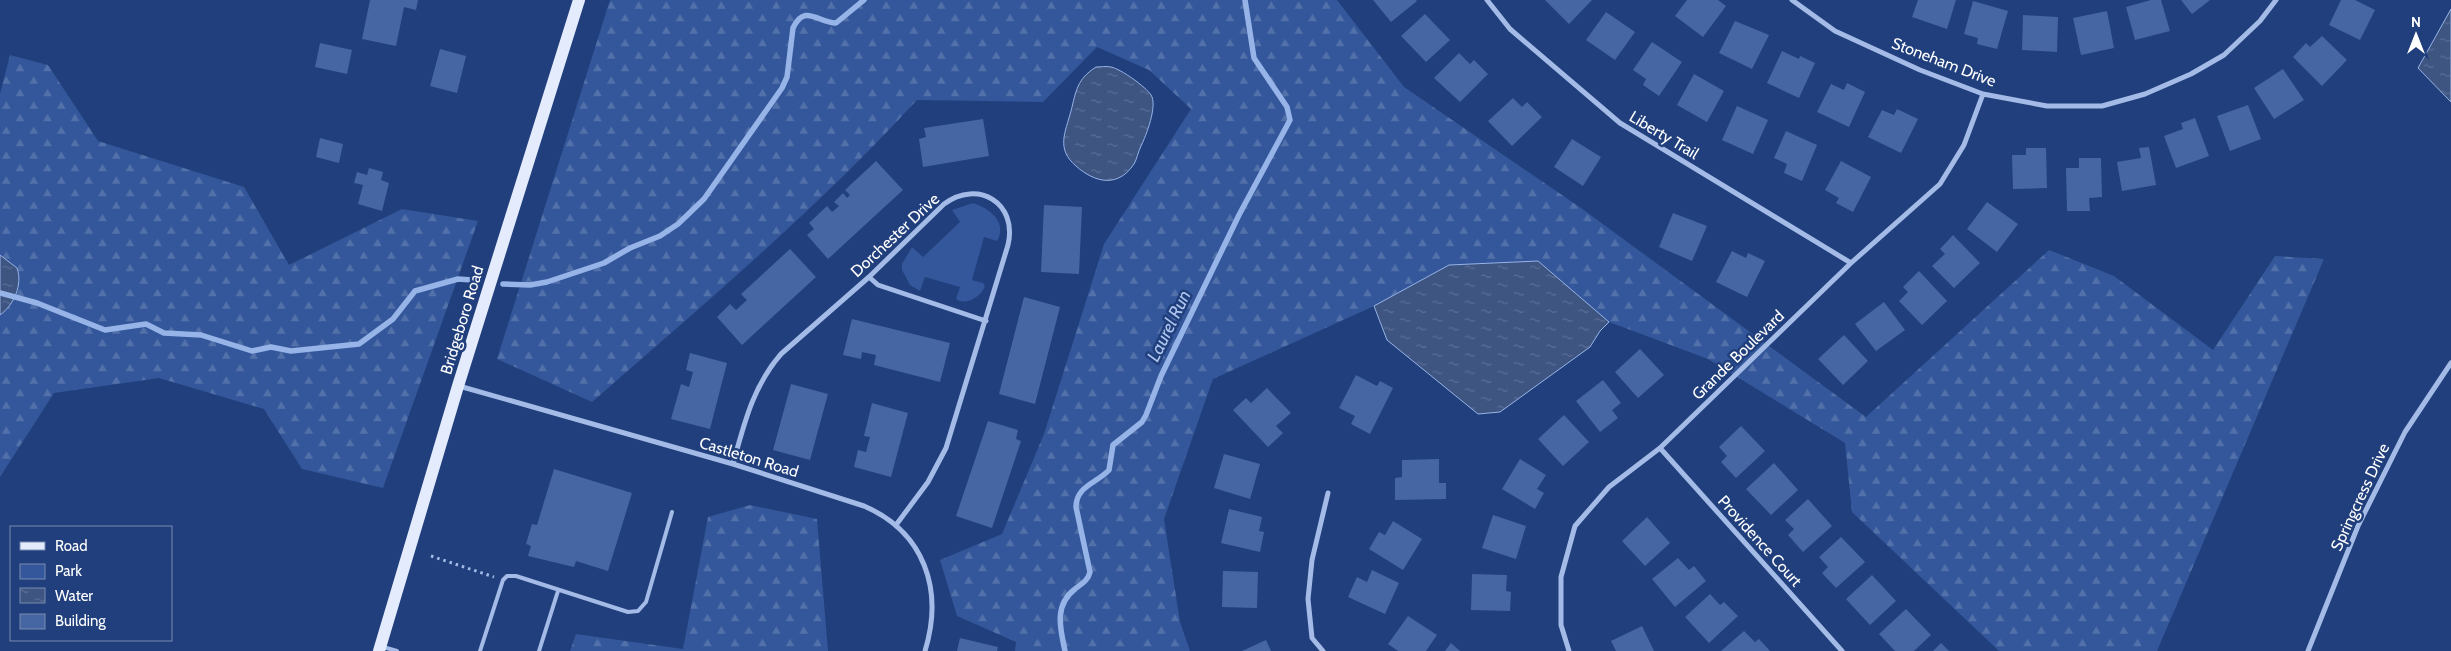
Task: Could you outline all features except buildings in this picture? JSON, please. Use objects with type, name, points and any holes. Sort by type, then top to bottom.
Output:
[{"type":"main road","name":"Bridgeboro Road","points":[[380,649],[458,386],[579,0]]},
{"type":"street","name":"Liberty Trail","points":[[1487,0],[1510,29],[1620,123],[1851,263]]},
{"type":"street","name":"Stoneham Drive","points":[[1792,0],[1835,31],[1920,70],[1983,94],[2046,106],[2102,106],[2145,94],[2191,74],[2224,55],[2260,21],[2276,0]]},
{"type":"street","name":"Grande Boulevard","points":[[1569,651],[1561,624],[1561,577],[1575,526],[1608,487],[1660,448],[1851,263],[1940,184],[1964,145],[1983,94]]},
{"type":"street","name":"Dorchester Drive","points":[[733,464],[751,402],[770,367],[781,354],[869,277],[951,199],[969,194],[985,196],[999,204],[1005,211],[1011,228],[1008,245],[955,425],[940,464],[916,501],[896,525]]},
{"type":"street","points":[[869,277],[878,285],[986,321]]},
{"type":"street","name":"Springcress Drive","points":[[2308,651],[2358,526],[2404,432],[2451,363]]},
{"type":"street","name":"Castleton Road","points":[[458,386],[733,464],[881,513],[896,525],[913,543],[926,569],[930,584],[932,616],[926,651]]},
{"type":"street","name":"Providence Court","points":[[1660,448],[1842,651]]},
{"type":"street","points":[[1323,651],[1312,638],[1308,599],[1312,560],[1328,493]]},
{"type":"lane","points":[[480,651],[503,580],[507,576],[516,576],[628,612],[638,611],[646,602],[672,512]]},
{"type":"lane","points":[[539,651],[558,591]]},
{"type":"lane","points":[[380,649],[397,651]]},
{"type":"path","points":[[431,556],[503,580]]},
{"type":"green space","points":[[610,0],[1337,0],[1404,87],[1581,208],[1866,417],[2049,250],[2114,276],[2213,350],[2275,256],[2324,259],[2157,651],[1999,651],[1852,512],[1845,443],[1708,359],[1609,322],[1538,261],[1449,265],[1374,306],[1213,379],[1164,519],[1180,622],[1190,651],[1015,651],[1016,642],[957,616],[940,560],[1002,534],[1044,434],[1104,244],[1191,109],[1149,70],[1097,47],[1043,102],[917,100],[840,180],[717,293],[592,402],[497,359]]},
{"type":"green space","points":[[10,55],[48,65],[98,141],[244,187],[289,265],[402,209],[478,221],[383,488],[302,469],[264,409],[159,378],[54,393],[0,477],[0,94]]},
{"type":"green space","points":[[973,203],[991,212],[1000,228],[997,241],[984,237],[972,280],[983,283],[985,286],[980,294],[969,301],[960,301],[956,299],[960,287],[925,277],[920,291],[910,285],[902,270],[902,264],[912,247],[923,257],[960,222],[952,210]]},
{"type":"green space","points":[[750,505],[817,519],[828,651],[570,651],[576,634],[683,649],[708,517]]},
{"type":"water","points":[[2451,9],[2451,102],[2418,68]]},
{"type":"water","points":[[1096,67],[1111,67],[1121,71],[1144,88],[1153,100],[1152,113],[1146,135],[1135,162],[1128,172],[1114,180],[1098,179],[1083,172],[1070,160],[1064,147],[1065,134],[1078,86],[1085,76]]},
{"type":"water","points":[[0,255],[17,268],[19,281],[13,300],[0,315]]},
{"type":"water","points":[[1538,261],[1609,322],[1600,331],[1590,347],[1500,412],[1478,414],[1387,340],[1374,306],[1449,265]]},
{"type":"waterway","points":[[503,284],[530,285],[547,282],[604,263],[630,248],[660,236],[678,224],[704,199],[782,88],[787,77],[793,28],[798,21],[807,15],[836,23],[864,0]]},
{"type":"waterway","name":"Laurel Run","points":[[1065,651],[1060,625],[1061,610],[1068,595],[1086,580],[1090,572],[1076,507],[1079,494],[1109,470],[1113,445],[1142,422],[1146,415],[1161,376],[1239,215],[1290,120],[1287,107],[1254,58],[1245,0]]},
{"type":"waterway","points":[[0,293],[37,303],[105,330],[146,324],[164,333],[201,335],[252,351],[271,347],[291,351],[359,344],[393,319],[415,291],[458,279],[472,280]]}]
